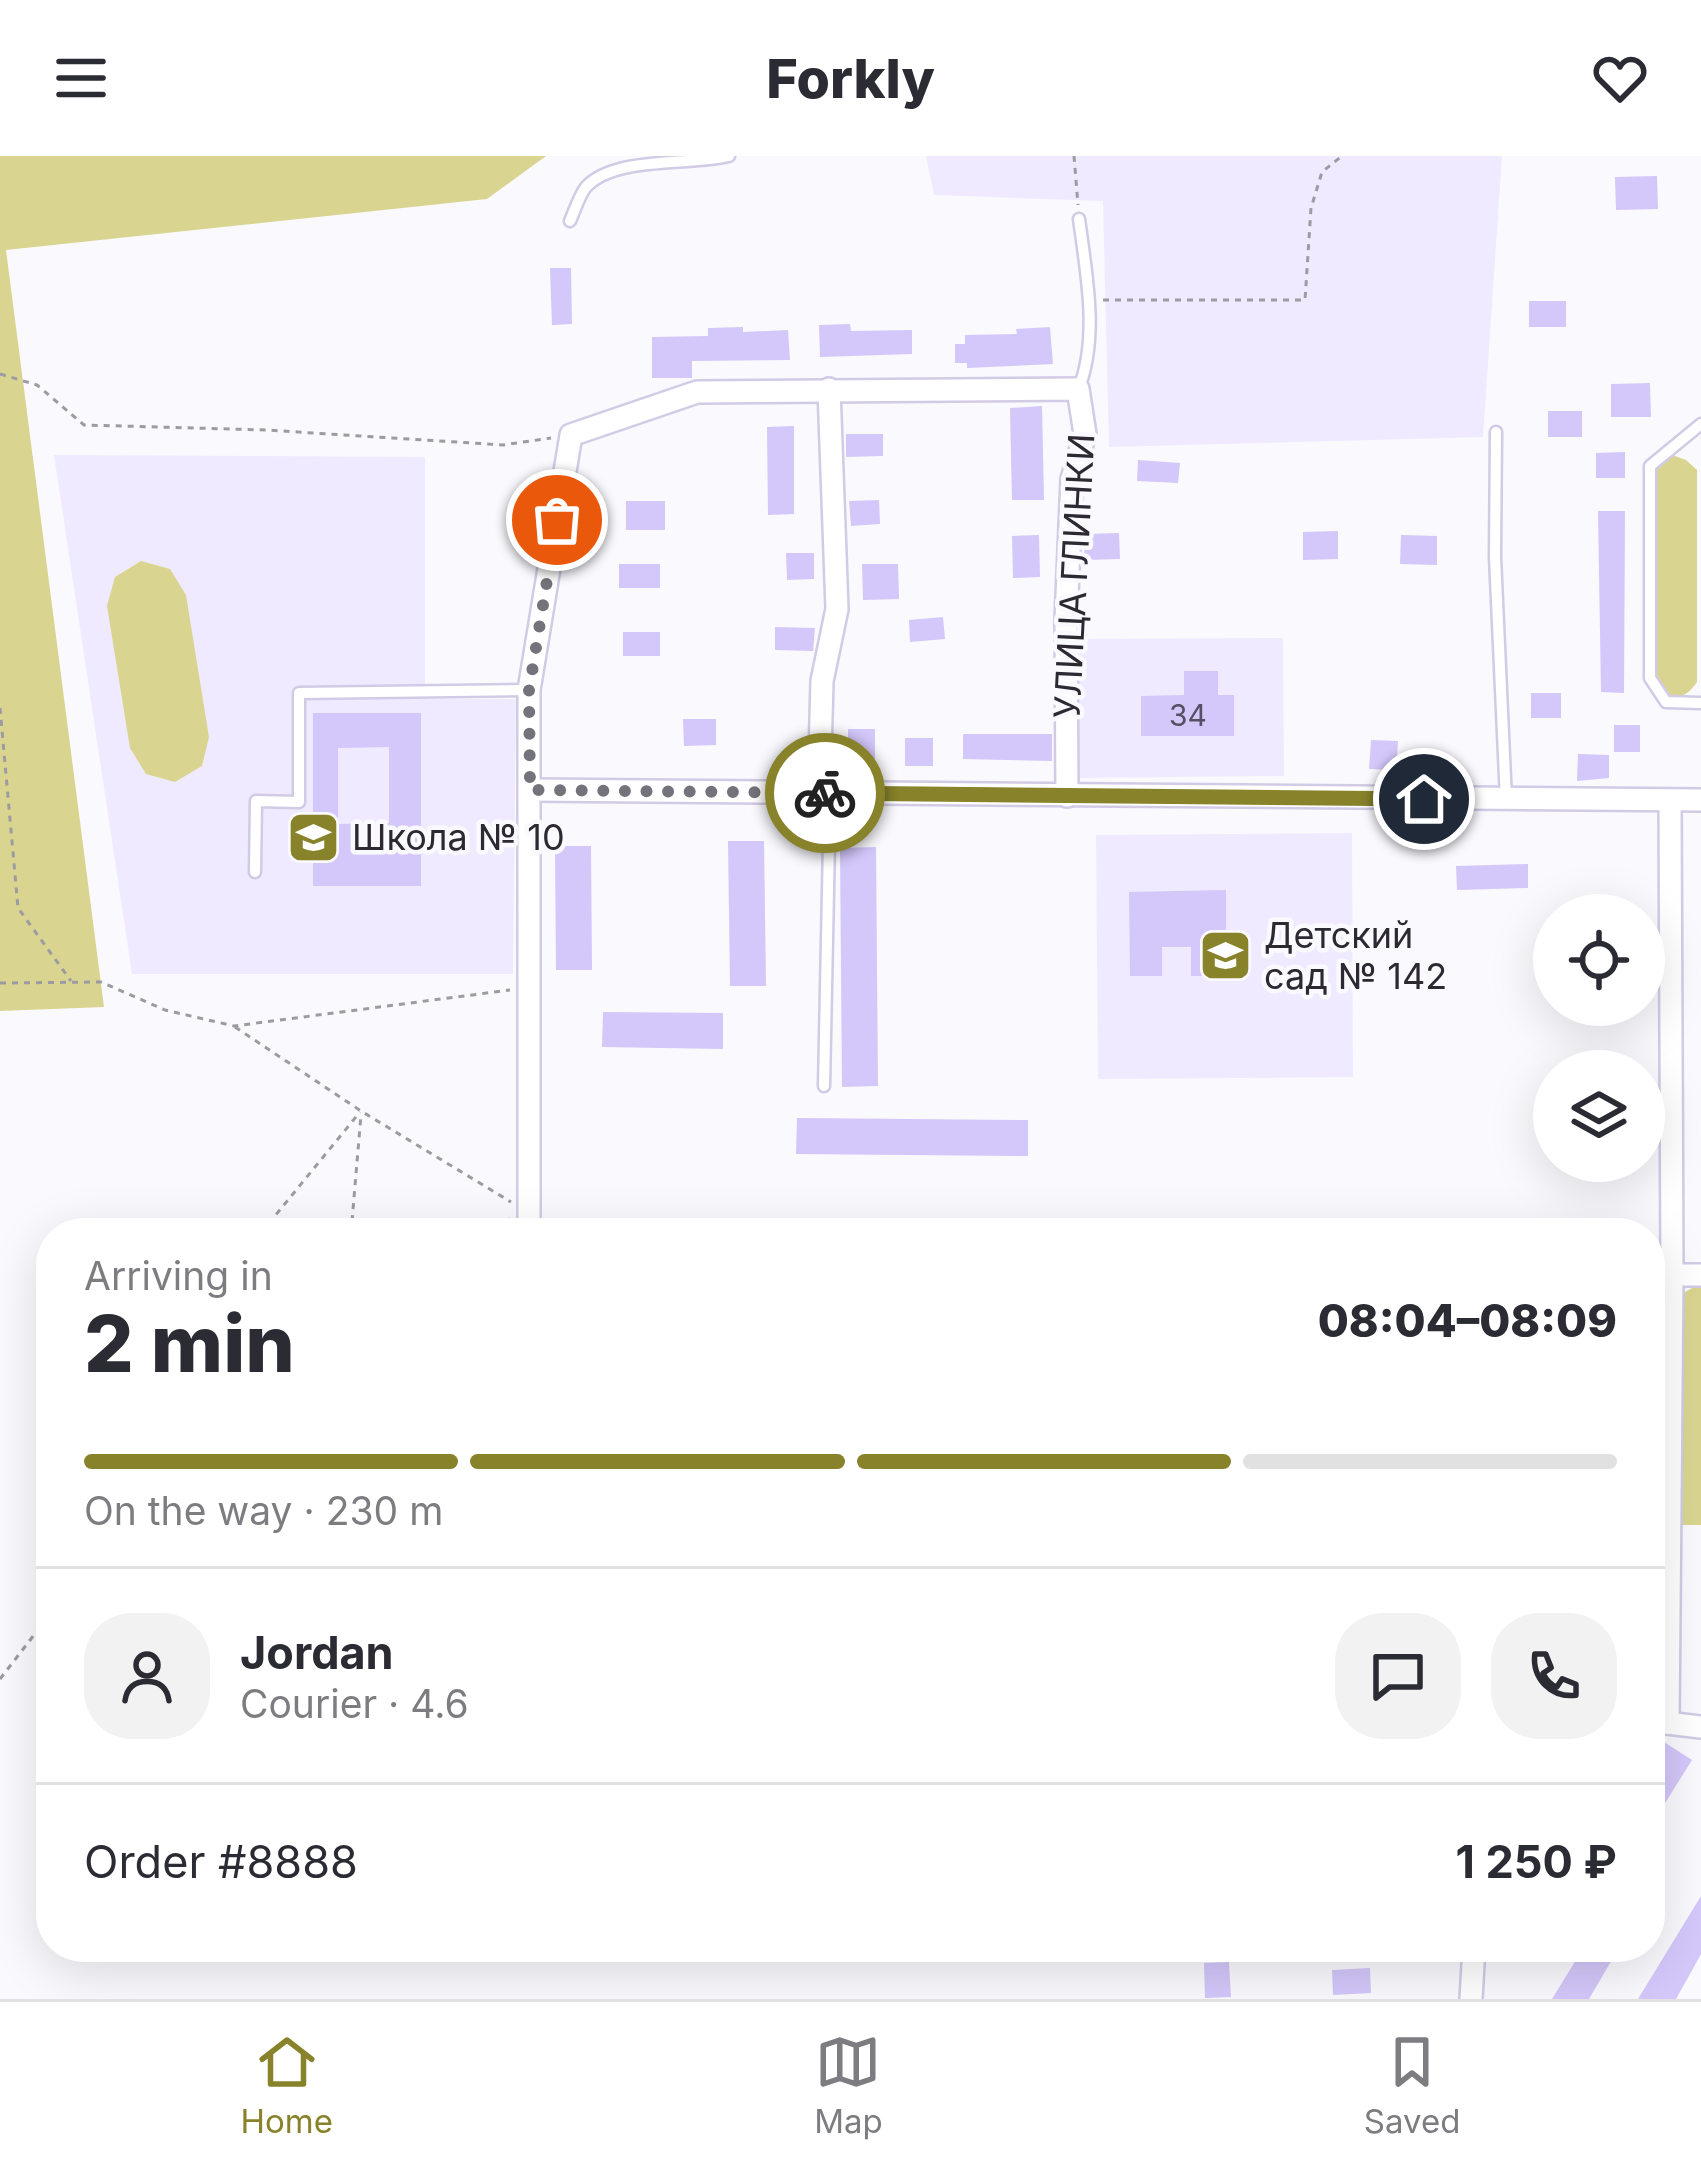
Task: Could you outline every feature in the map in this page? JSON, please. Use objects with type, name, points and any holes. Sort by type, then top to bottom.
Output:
[{"type":"street","points":[[825,793],[822,681],[837,610],[829,389]]},
{"type":"street","name":"УЛИЦА ГЛИНКИ","points":[[571,435],[697,392],[1078,389],[1085,434],[1072,479],[1066,619],[1067,796]]},
{"type":"street","points":[[528,1218],[529,690],[571,435]]},
{"type":"street","points":[[530,790],[1701,800]]},
{"type":"street","points":[[1662,1218],[1670,801]]},
{"type":"street","points":[[1665,1275],[1701,1275]]},
{"type":"street","points":[[1665,1723],[1701,1727]]},
{"type":"street","points":[[1472,1999],[1473,1962]]},
{"type":"lane","points":[[570,221],[586,186],[606,167],[729,156]]},
{"type":"lane","points":[[1078,389],[1086,368],[1088,300],[1079,219]]},
{"type":"lane","points":[[1701,424],[1650,466],[1650,678],[1666,702],[1701,703]]},
{"type":"lane","points":[[1496,432],[1495,557],[1506,800]]},
{"type":"lane","points":[[255,872],[256,801],[299,802],[299,693],[529,690]]},
{"type":"lane","points":[[824,1086],[825,793]]},
{"type":"path","points":[[1088,300],[1306,300],[1311,208],[1322,172],[1342,156]]},
{"type":"path","points":[[1074,158],[1079,219]]},
{"type":"path","points":[[0,374],[37,385],[83,425],[266,430],[503,445],[571,435]]},
{"type":"path","points":[[0,708],[18,908],[72,982]]},
{"type":"path","points":[[0,982],[101,982],[165,1010],[234,1026],[530,988]]},
{"type":"path","points":[[234,1026],[522,1218]]},
{"type":"path","points":[[273,1218],[361,1111]]},
{"type":"path","points":[[352,1218],[361,1111]]},
{"type":"path","points":[[0,1679],[36,1632]]},
{"type":"shaded area","points":[[0,156],[546,156],[487,199],[6,250],[104,1007],[0,1011]]},
{"type":"shaded area","points":[[926,156],[1502,156],[1483,437],[1109,447],[1103,201],[934,195]]},
{"type":"shaded area","name":"Школа № 10","points":[[54,455],[425,457],[425,699],[516,699],[513,974],[132,974]]},
{"type":"shaded area","points":[[1672,455],[1697,470],[1697,682],[1677,696],[1657,681],[1654,475],[1660,461]]},
{"type":"shaded area","points":[[141,561],[170,569],[186,595],[209,737],[202,766],[175,782],[146,774],[130,748],[107,606],[115,577]]},
{"type":"shaded area","points":[[1283,638],[1284,776],[1073,778],[1072,639]]},
{"type":"shaded area","name":"Детский сад № 142","points":[[1352,833],[1353,1077],[1098,1079],[1096,835]]},
{"type":"shaded area","points":[[1701,1283],[1701,1525],[1677,1525],[1678,1296]]},
{"type":"building","points":[[1657,176],[1658,209],[1616,210],[1615,177]]},
{"type":"building","points":[[550,268],[571,268],[572,324],[552,325]]},
{"type":"building","points":[[1529,301],[1566,301],[1566,327],[1529,327]]},
{"type":"building","points":[[850,324],[851,331],[912,330],[912,354],[820,357],[819,325]]},
{"type":"building","points":[[743,327],[743,332],[788,330],[790,360],[692,361],[692,378],[652,378],[652,337],[708,336],[708,328]]},
{"type":"building","points":[[1050,327],[1053,364],[967,368],[967,363],[955,363],[955,344],[965,344],[965,335],[1017,334],[1016,329]]},
{"type":"building","points":[[1650,383],[1651,417],[1611,417],[1611,384]]},
{"type":"building","points":[[1042,406],[1044,500],[1012,500],[1010,408]]},
{"type":"building","points":[[1548,411],[1582,411],[1582,437],[1548,437]]},
{"type":"building","points":[[794,426],[794,514],[768,515],[767,427]]},
{"type":"building","points":[[846,434],[883,434],[883,456],[846,457]]},
{"type":"building","points":[[1625,452],[1625,478],[1596,478],[1596,453]]},
{"type":"building","points":[[1138,460],[1180,463],[1178,483],[1137,481]]},
{"type":"building","points":[[879,500],[880,524],[851,526],[849,501]]},
{"type":"building","points":[[626,501],[665,501],[665,530],[626,530]]},
{"type":"building","points":[[1598,511],[1625,511],[1624,693],[1601,692]]},
{"type":"building","points":[[1338,531],[1338,559],[1303,560],[1303,532]]},
{"type":"building","points":[[1119,533],[1120,559],[1084,560],[1085,534]]},
{"type":"building","points":[[1039,535],[1040,577],[1013,578],[1012,536]]},
{"type":"building","points":[[1401,535],[1437,536],[1437,565],[1400,564]]},
{"type":"building","points":[[786,553],[814,553],[814,579],[787,580]]},
{"type":"building","points":[[619,564],[660,564],[660,588],[619,588]]},
{"type":"building","points":[[862,564],[898,564],[899,599],[863,600]]},
{"type":"building","points":[[943,617],[945,639],[910,642],[909,620]]},
{"type":"building","points":[[775,627],[815,628],[813,651],[775,650]]},
{"type":"building","points":[[623,632],[660,632],[660,656],[623,656]]},
{"type":"building","points":[[1184,671],[1218,671],[1218,695],[1234,695],[1234,736],[1141,736],[1141,696],[1184,695]]},
{"type":"building","points":[[1531,693],[1561,693],[1561,718],[1531,718]]},
{"type":"building","points":[[313,713],[421,713],[421,886],[313,886]],"holes":[[[389,747],[389,823],[338,824],[338,748]]]},
{"type":"building","points":[[683,719],[716,719],[716,745],[684,746]]},
{"type":"building","points":[[1614,725],[1640,725],[1640,752],[1614,752]]},
{"type":"building","points":[[848,729],[875,729],[875,763],[848,762]]},
{"type":"building","points":[[963,734],[1052,734],[1052,761],[963,759]]},
{"type":"building","points":[[905,738],[933,738],[933,766],[905,766]]},
{"type":"building","points":[[1371,740],[1398,741],[1396,770],[1369,769]]},
{"type":"building","points":[[1578,754],[1609,755],[1609,778],[1577,781]]},
{"type":"building","points":[[728,841],[764,841],[766,986],[730,986]]},
{"type":"building","points":[[555,846],[591,846],[592,970],[556,970]]},
{"type":"building","points":[[876,847],[878,1086],[842,1087],[840,848]]},
{"type":"building","points":[[1528,864],[1528,888],[1457,890],[1456,866]]},
{"type":"building","points":[[1226,890],[1226,976],[1191,976],[1191,947],[1162,947],[1162,976],[1130,976],[1129,892]]},
{"type":"building","points":[[603,1012],[723,1013],[723,1049],[602,1047]]},
{"type":"building","points":[[797,1118],[1028,1120],[1028,1156],[796,1154]]},
{"type":"building","points":[[1665,1743],[1692,1760],[1665,1803]]},
{"type":"building","points":[[1701,1896],[1701,1954],[1676,1999],[1638,1999],[1665,1962]]},
{"type":"building","points":[[1229,1962],[1231,1997],[1205,1998],[1204,1963]]},
{"type":"building","points":[[1575,1962],[1611,1962],[1589,1999],[1552,1999]]},
{"type":"building","points":[[1370,1968],[1371,1993],[1333,1995],[1332,1970]]},
{"type":"way so far","points":[[557,520],[529,690],[530,790],[825,793]]},
{"type":"place","name":"Школа № 10","points":[[313,837]]},
{"type":"place","name":"Детский сад № 142","points":[[1225,956]]},
{"type":"route","points":[[825,793],[1424,799]]}]
